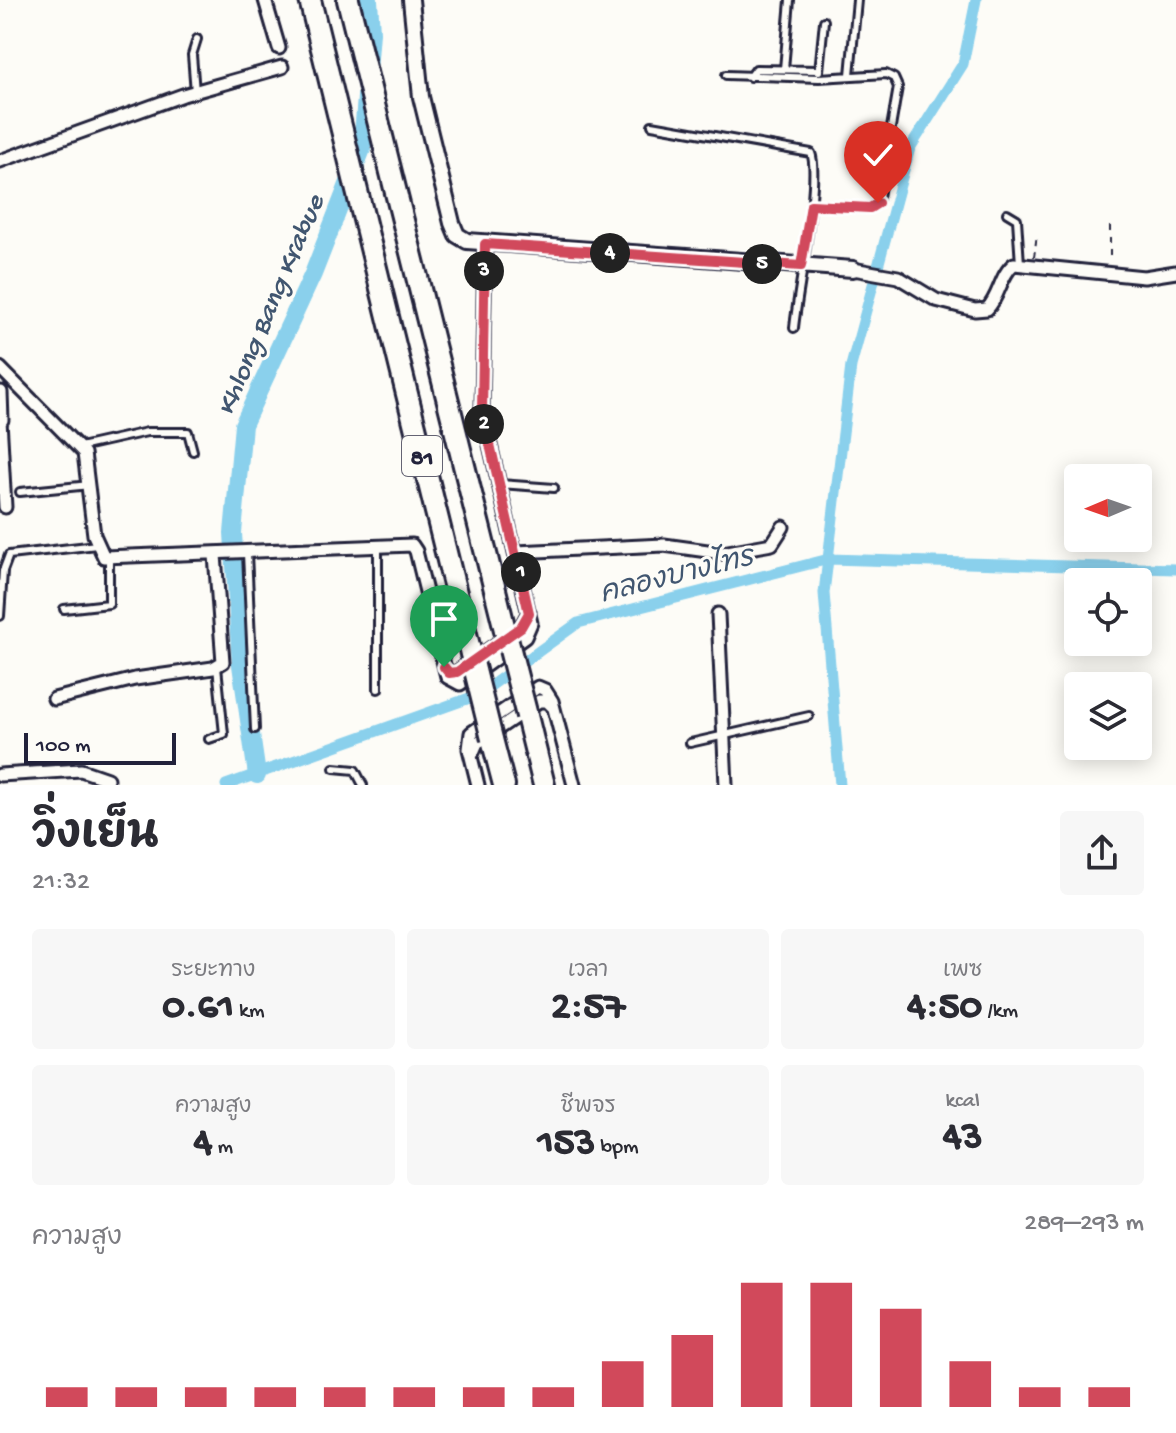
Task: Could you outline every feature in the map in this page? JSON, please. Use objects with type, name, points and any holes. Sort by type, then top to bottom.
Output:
[{"type":"highway","name":"81","points":[[310,0],[504,785]]},
{"type":"highway","name":"81","points":[[348,0],[544,785]]},
{"type":"street","points":[[265,0],[279,48]]},
{"type":"street","points":[[411,0],[421,97],[447,207],[457,235],[467,241],[853,269],[898,277],[936,300],[975,310],[987,309],[995,301],[1006,270],[1020,264],[1144,277],[1176,272]]},
{"type":"street","points":[[0,161],[195,92],[282,67]]},
{"type":"street","points":[[0,368],[80,447],[87,461],[97,545],[109,559],[408,544],[416,551],[444,667],[449,673],[457,672],[521,627],[528,618],[529,607],[482,410],[485,244]]},
{"type":"street","points":[[1,392],[5,507]]},
{"type":"street","points":[[516,552],[664,545],[722,553],[772,544],[783,527]]},
{"type":"street","points":[[54,699],[135,679],[217,666],[223,662],[219,555]]},
{"type":"street","points":[[718,614],[726,785]]},
{"type":"street","points":[[478,785],[471,758],[477,743],[539,701],[547,701],[555,709],[574,785]]},
{"type":"street","points":[[0,775],[81,770],[107,779]]},
{"type":"lane","points":[[784,69],[790,0]]},
{"type":"lane","points":[[850,75],[857,0]]},
{"type":"lane","points":[[819,78],[824,21]]},
{"type":"lane","points":[[195,92],[192,55],[197,39]]},
{"type":"lane","points":[[750,77],[756,69],[819,70]]},
{"type":"lane","points":[[726,75],[819,78],[886,74],[894,78],[898,87],[878,203],[870,208],[811,205]]},
{"type":"lane","points":[[652,125],[806,150],[814,161],[794,328]]},
{"type":"lane","points":[[1007,213],[1017,219],[1020,264]]},
{"type":"lane","points":[[80,447],[147,432],[188,432],[193,451]]},
{"type":"lane","points":[[500,484],[554,488]]},
{"type":"lane","points":[[20,492],[90,485]]},
{"type":"lane","points":[[0,616],[3,571],[9,555],[97,545]]},
{"type":"lane","points":[[378,545],[378,689]]},
{"type":"lane","points":[[243,554],[255,729]]},
{"type":"lane","points":[[64,609],[109,604],[109,559]]},
{"type":"lane","points":[[209,739],[224,734],[217,666]]},
{"type":"lane","points":[[690,743],[809,716]]},
{"type":"lane","points":[[334,768],[355,770],[363,785]]},
{"type":"path","points":[[1110,226],[1110,273]]},
{"type":"path","points":[[1033,264],[1037,234]]},
{"type":"waterway","name":"Khlong Bang Krabue","points":[[257,775],[241,665],[233,533],[243,425],[313,274],[362,149],[371,32],[369,0]]},
{"type":"waterway","points":[[840,785],[824,593],[851,366],[910,148],[963,64],[976,0]]},
{"type":"waterway","name":"คลองบางไทร","points":[[226,785],[478,695],[578,623],[829,559],[1176,569]]},
{"type":"route","points":[[444,667],[449,673],[457,672],[521,627],[529,613],[482,410],[485,244],[801,266],[811,205],[870,208],[878,203]]}]
